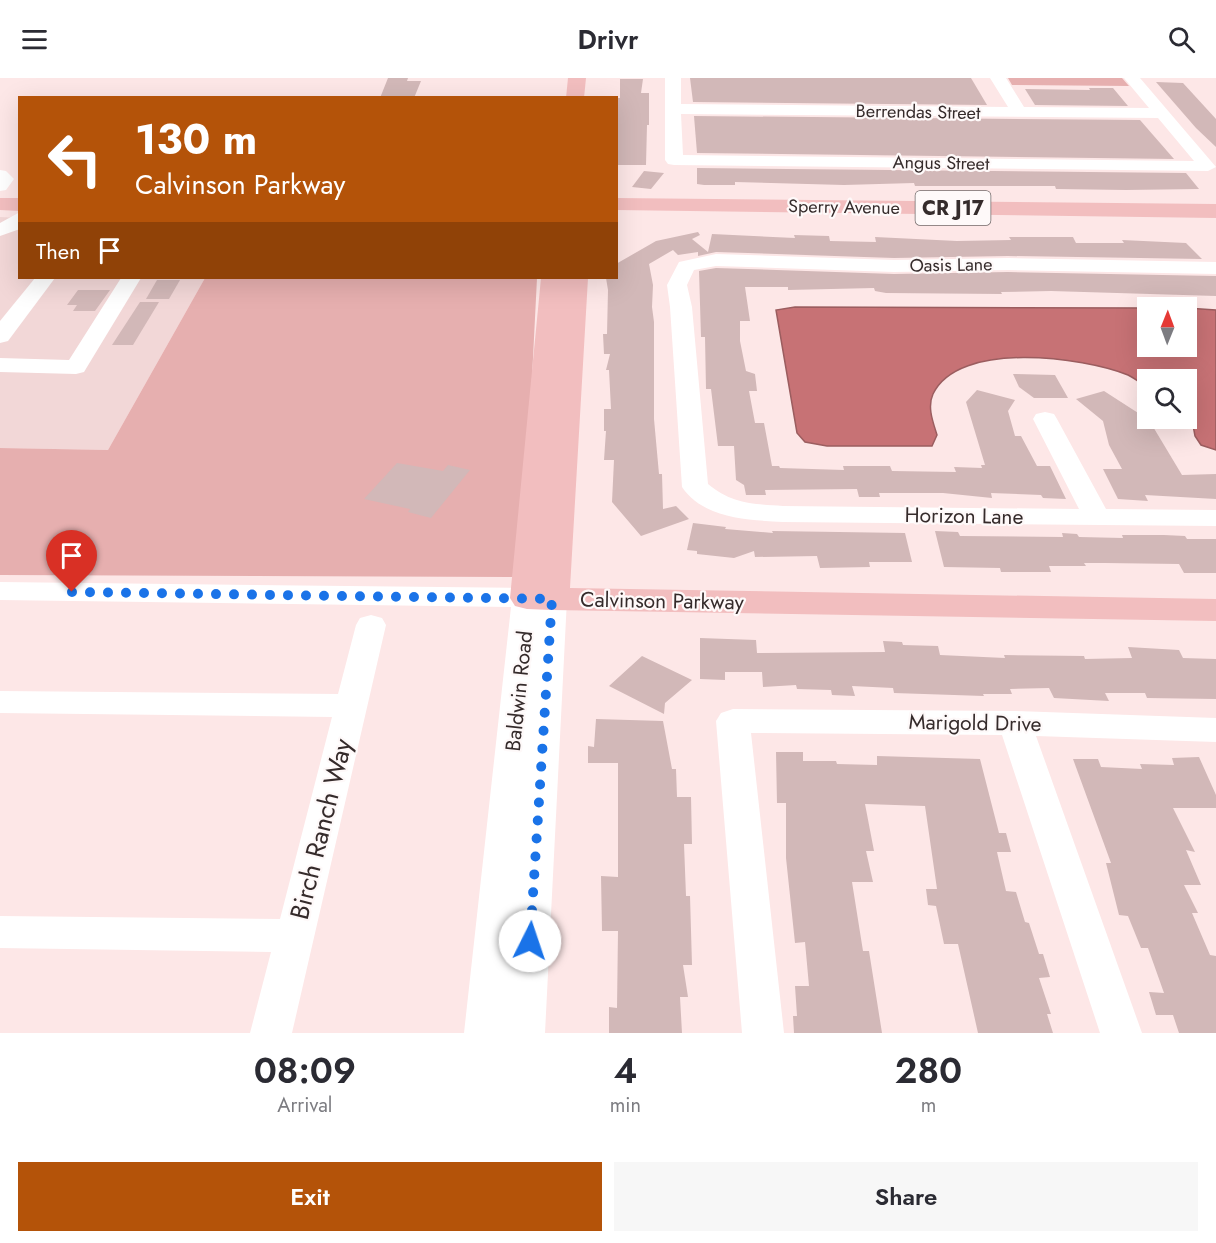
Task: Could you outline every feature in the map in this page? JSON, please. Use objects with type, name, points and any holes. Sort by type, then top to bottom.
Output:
[{"type":"main road","points":[[575,96],[577,78]]},
{"type":"main road","points":[[592,96],[594,78]]},
{"type":"main road","points":[[0,204],[18,205]]},
{"type":"main road","name":"Sperry Avenue","points":[[618,204],[1216,211]]},
{"type":"main road","name":"Sperry Avenue","points":[[618,218],[1216,220]]},
{"type":"main road","name":"Baldwin Road","points":[[540,599],[553,279]]},
{"type":"main road","name":"Baldwin Road","points":[[540,599],[576,279]]},
{"type":"main road","name":"Calvinson Parkway","points":[[540,599],[1216,610]]},
{"type":"street","points":[[673,78],[674,109]]},
{"type":"street","points":[[998,78],[1020,113]]},
{"type":"street","points":[[1132,78],[1162,113]]},
{"type":"street","name":"Berrendas Street","points":[[674,109],[1162,113]]},
{"type":"street","name":"Angus Street","points":[[674,109],[674,160],[1208,166],[1162,113]]},
{"type":"street","points":[[0,175],[4,179],[0,186]]},
{"type":"street","points":[[0,230],[18,220]]},
{"type":"street","name":"Oasis Lane","points":[[713,502],[695,487],[681,307],[677,285],[686,266],[716,260],[894,266],[1008,264],[1216,268]]},
{"type":"street","points":[[0,336],[44,279]]},
{"type":"street","points":[[0,365],[76,367],[130,279]]},
{"type":"street","points":[[1045,419],[1097,517]]},
{"type":"street","name":"Horizon Lane","points":[[713,502],[746,512],[783,514],[1216,518]]},
{"type":"street","name":"Calvinson Parkway","points":[[0,591],[540,599]]},
{"type":"street","name":"Baldwin Road","points":[[485,1033],[540,599]]},
{"type":"street","name":"Baldwin Road","points":[[524,1033],[540,599]]},
{"type":"street","name":"Birch Ranch Way","points":[[272,1033],[371,625]]},
{"type":"street","points":[[0,702],[351,706]]},
{"type":"street","name":"Marigold Drive","points":[[763,1033],[733,720],[1015,723],[1216,730]]},
{"type":"street","points":[[1015,723],[1120,1033]]},
{"type":"street","points":[[0,932],[295,936]]},
{"type":"shaded area","points":[[1008,78],[1122,78],[1129,86],[1012,85]]},
{"type":"shaded area","points":[[0,217],[18,218],[18,279],[204,279],[108,450],[0,448]]},
{"type":"shaded area","points":[[204,279],[537,279],[522,577],[0,575],[0,448],[108,450]]},
{"type":"shaded area","points":[[795,307],[1137,308],[1137,357],[1197,357],[1197,309],[1216,310],[1216,450],[1201,445],[1195,436],[1197,369],[1137,369],[1137,381],[1108,368],[1053,359],[1023,358],[994,360],[968,366],[947,377],[931,399],[931,414],[937,435],[932,446],[827,446],[805,442],[797,433],[776,310]]},
{"type":"building","points":[[388,78],[408,78],[407,81],[421,81],[415,96],[381,96]]},
{"type":"building","points":[[690,78],[971,78],[987,105],[693,102]]},
{"type":"building","points":[[620,79],[643,79],[641,93],[649,93],[646,165],[618,165],[618,98],[620,98]]},
{"type":"building","points":[[1156,82],[1183,83],[1216,119],[1216,147],[1196,128]]},
{"type":"building","points":[[1089,88],[1113,88],[1128,106],[1035,105],[1025,89],[1090,90]]},
{"type":"building","points":[[694,116],[1140,120],[1174,159],[697,153]]},
{"type":"building","points":[[697,168],[1186,173],[1199,189],[1056,189],[1055,186],[915,186],[914,183],[844,185],[735,182],[735,185],[704,185],[697,184]]},
{"type":"building","points":[[644,171],[664,173],[651,189],[632,187]]},
{"type":"building","points":[[698,232],[700,235],[692,239],[708,252],[712,234],[795,238],[794,235],[829,236],[830,241],[876,242],[875,237],[957,241],[1011,240],[1009,237],[1073,237],[1076,243],[1124,243],[1122,240],[1186,243],[1202,259],[1008,256],[894,258],[716,252],[698,256],[698,252],[678,255],[673,250],[649,264],[653,285],[654,419],[659,474],[662,474],[663,509],[676,506],[689,519],[641,536],[612,502],[614,460],[604,460],[606,431],[604,431],[604,409],[611,409],[609,370],[606,370],[610,354],[604,354],[603,334],[607,334],[606,279],[618,279],[618,263],[656,241]]},
{"type":"building","points":[[716,268],[894,274],[1008,272],[1216,276],[1216,296],[1051,291],[1001,292],[1002,294],[886,293],[875,291],[874,288],[788,290],[788,287],[745,287],[750,321],[740,321],[740,341],[746,371],[755,374],[757,391],[749,391],[755,423],[764,423],[772,466],[844,470],[843,466],[890,466],[892,471],[956,472],[954,467],[982,468],[981,465],[985,465],[966,402],[977,390],[1015,400],[1008,411],[1015,436],[1021,436],[1037,466],[1050,466],[1066,499],[1043,498],[1041,495],[991,493],[992,498],[943,493],[879,493],[880,497],[859,497],[857,489],[765,490],[766,495],[746,495],[744,485],[736,480],[734,446],[718,446],[711,389],[706,389],[705,337],[701,337],[699,271]]},
{"type":"building","points":[[157,280],[180,280],[169,299],[146,299]]},
{"type":"building","points":[[78,290],[110,290],[95,311],[73,311],[77,305],[67,305]]},
{"type":"building","points":[[140,302],[159,302],[133,345],[112,345]]},
{"type":"building","points":[[1013,374],[1055,375],[1068,398],[1034,398],[1019,387]]},
{"type":"building","points":[[1104,391],[1137,412],[1137,429],[1154,429],[1182,475],[1216,474],[1216,499],[1145,495],[1148,501],[1118,499],[1103,469],[1122,469],[1109,445],[1103,421],[1076,399]]},
{"type":"building","points":[[397,463],[443,471],[448,465],[470,470],[431,518],[408,512],[410,509],[364,499]]},
{"type":"building","points":[[693,523],[726,527],[725,529],[773,533],[772,531],[905,533],[912,562],[869,562],[870,567],[820,568],[817,556],[755,557],[754,551],[734,558],[697,554],[697,551],[687,550]]},
{"type":"building","points":[[935,531],[958,532],[960,536],[1063,537],[1062,533],[1077,534],[1079,537],[1123,538],[1122,535],[1164,535],[1185,536],[1187,539],[1216,539],[1216,573],[1184,573],[1179,564],[1084,563],[1086,566],[1049,566],[1051,572],[1001,572],[1000,568],[944,567]]},
{"type":"building","points":[[700,638],[756,640],[757,653],[885,652],[883,641],[902,642],[903,645],[938,646],[940,655],[1005,658],[1004,655],[1084,656],[1085,659],[1132,658],[1128,647],[1179,650],[1183,658],[1216,659],[1216,699],[1147,698],[1145,693],[1105,693],[1109,701],[1054,698],[1049,688],[1010,689],[1012,694],[983,694],[984,696],[894,693],[893,688],[852,686],[855,696],[832,695],[831,690],[797,689],[796,685],[763,687],[762,672],[725,672],[725,680],[700,679]]},
{"type":"building","points":[[642,656],[692,680],[665,703],[664,714],[609,686]]},
{"type":"building","points":[[596,719],[663,721],[672,769],[676,769],[677,797],[691,797],[692,844],[684,844],[686,896],[690,896],[692,965],[683,965],[688,997],[680,997],[682,1033],[609,1033],[609,1007],[617,1008],[618,931],[602,931],[601,876],[618,877],[618,763],[588,763],[588,746],[594,747]]},
{"type":"building","points":[[776,752],[803,752],[803,761],[836,761],[837,764],[877,765],[877,756],[980,759],[999,833],[1006,833],[1011,852],[997,852],[1006,891],[1016,892],[1025,922],[1029,923],[1039,954],[1043,954],[1050,977],[1039,978],[1051,1014],[1047,1014],[1053,1033],[978,1033],[958,944],[944,944],[936,906],[928,905],[926,889],[937,889],[925,806],[865,804],[874,851],[866,851],[873,882],[852,882],[863,951],[869,951],[882,1033],[794,1033],[793,1016],[797,1016],[795,986],[809,986],[805,942],[795,943],[786,858],[786,803],[777,803]]},
{"type":"building","points":[[1199,757],[1216,795],[1216,808],[1173,808],[1195,852],[1186,850],[1201,885],[1184,885],[1198,913],[1192,913],[1210,955],[1216,956],[1216,1033],[1179,1033],[1173,1015],[1156,1015],[1149,992],[1164,993],[1148,948],[1141,948],[1128,916],[1119,915],[1106,863],[1111,863],[1073,759],[1098,759],[1101,767],[1142,769],[1140,764],[1174,765],[1172,758]]},
{"type":"route","points":[[72,592],[552,599],[530,941]]}]
